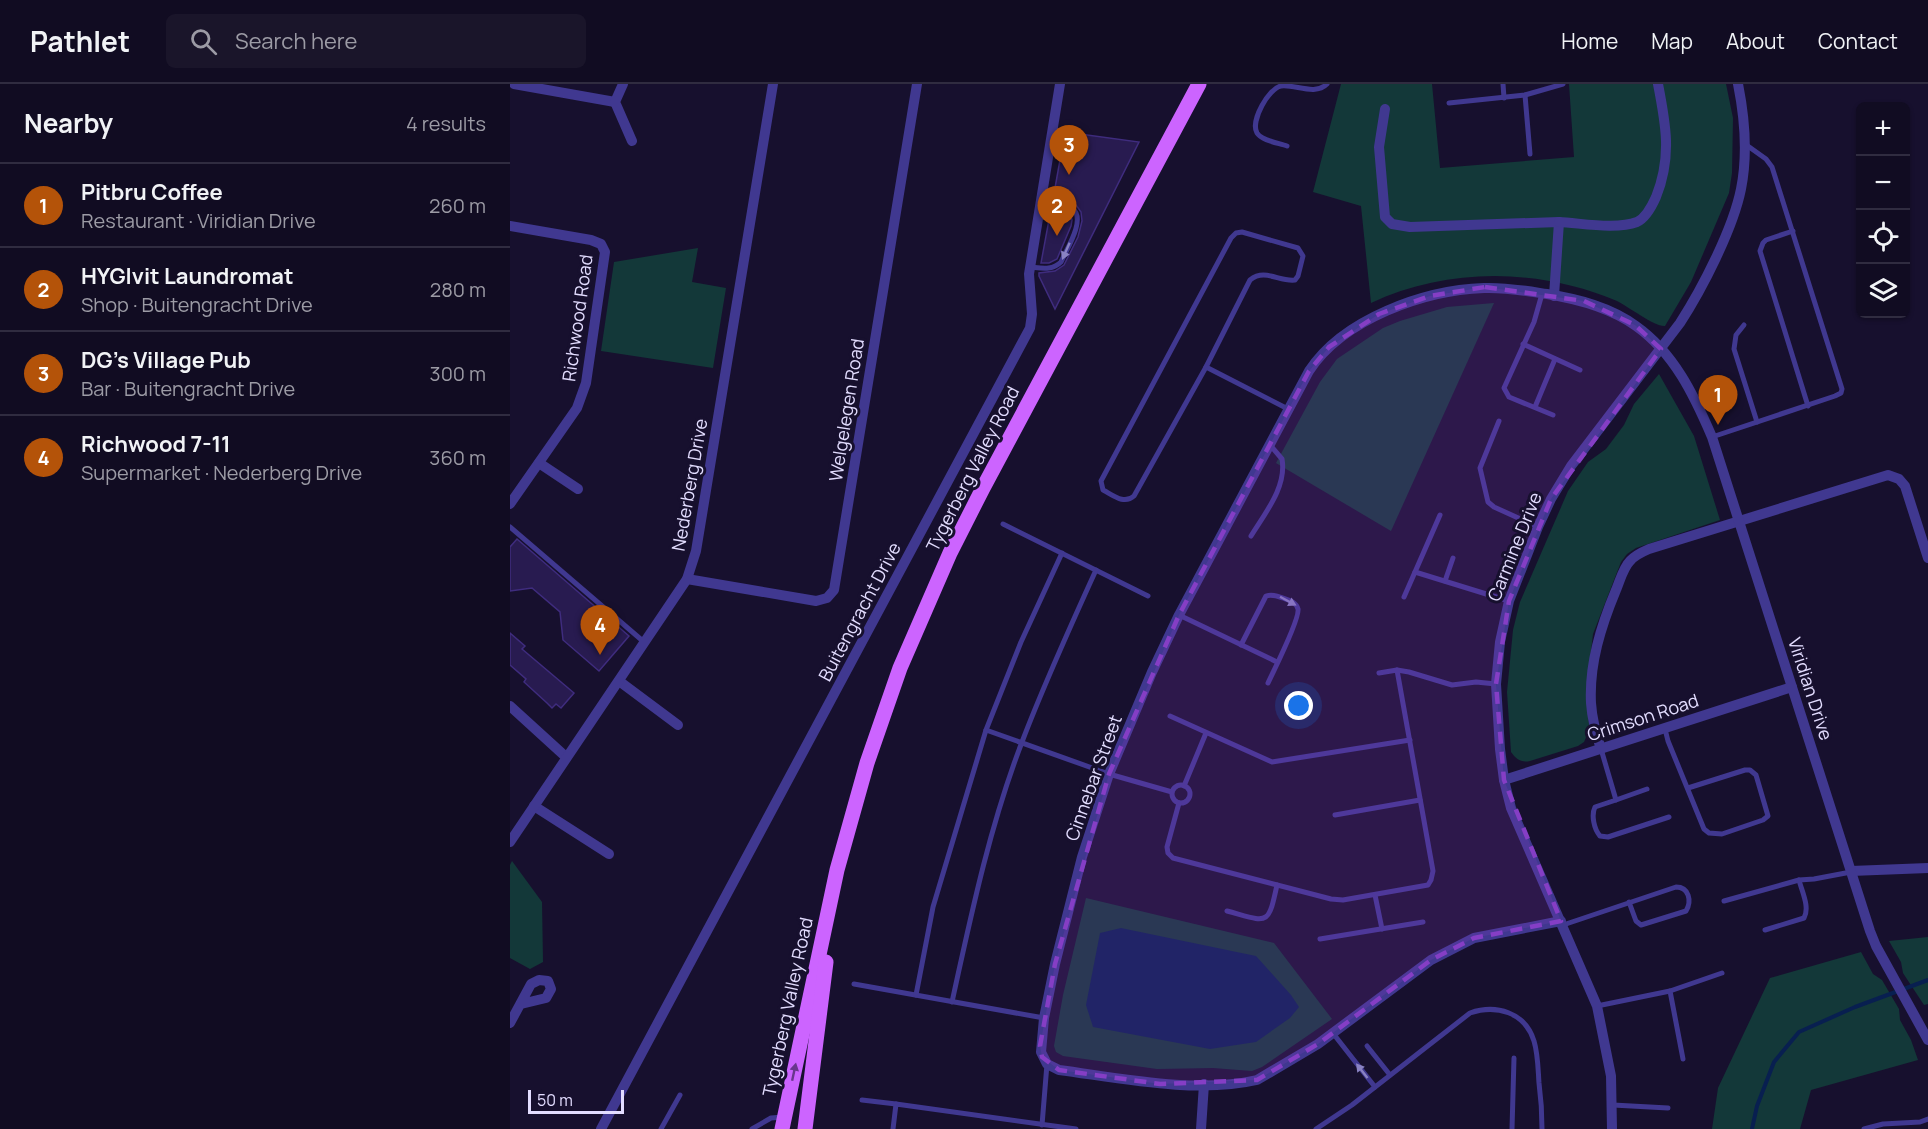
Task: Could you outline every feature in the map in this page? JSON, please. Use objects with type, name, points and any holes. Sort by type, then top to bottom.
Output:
[{"type":"main road","name":"Tygerberg Valley Road","points":[[783,1123],[832,893],[867,763],[900,668],[950,553],[983,488],[1199,84]]},
{"type":"main road","name":"Tygerberg Valley Road","points":[[805,1129],[823,988],[832,893]]},
{"type":"street","points":[[514,84],[615,102]]},
{"type":"street","points":[[623,84],[615,102],[632,141]]},
{"type":"street","name":"Nederberg Drive","points":[[510,842],[687,579],[696,551],[773,84]]},
{"type":"street","name":"Welgelegen Road","points":[[687,579],[816,601],[827,598],[834,590],[917,84]]},
{"type":"street","name":"Buitengracht Drive","points":[[601,1129],[1030,328],[1032,314],[1030,267],[1060,84]]},
{"type":"street","points":[[1385,109],[1378,147],[1385,217],[1392,224],[1410,227],[1559,222],[1626,225],[1640,221],[1651,207],[1661,183],[1667,159],[1665,120],[1658,84]]},
{"type":"street","name":"Carmine Drive","points":[[1612,1129],[1613,1105],[1609,1060],[1597,1006],[1511,808],[1504,780],[1497,726],[1496,684],[1500,642],[1509,601],[1551,499],[1571,466],[1661,349],[1694,301],[1729,226],[1741,189],[1745,144],[1744,116],[1738,84]]},
{"type":"street","points":[[1554,296],[1559,222]]},
{"type":"street","name":"Richwood Road","points":[[510,226],[591,240],[601,244],[605,252],[585,390],[577,408],[510,504]]},
{"type":"street","name":"Cinnebar Street","points":[[1047,1064],[1042,1057],[1040,1046],[1055,964],[1082,857],[1109,774],[1179,615],[1288,409],[1309,371],[1323,352],[1349,332],[1379,315],[1430,296],[1474,288],[1497,288],[1584,301],[1624,319],[1650,337],[1661,349]]},
{"type":"street","name":"Viridian Drive","points":[[1661,349],[1681,374],[1712,437],[1873,939],[1928,1040]]},
{"type":"street","points":[[539,463],[578,489]]},
{"type":"street","points":[[1601,749],[1591,703],[1592,681],[1602,624],[1629,561],[1638,554],[1884,475],[1892,475],[1905,486],[1928,558]]},
{"type":"street","points":[[619,681],[678,724]]},
{"type":"street","name":"Crimson Road","points":[[1504,780],[1792,687]]},
{"type":"street","points":[[510,706],[566,757]]},
{"type":"street","points":[[534,806],[609,854]]},
{"type":"street","points":[[1851,871],[1928,868]]},
{"type":"street","points":[[1047,1064],[1059,1070],[1160,1084],[1204,1084],[1257,1080],[1308,1050],[1431,960],[1465,942],[1474,938],[1561,923]]},
{"type":"street","points":[[510,1023],[521,1004]]},
{"type":"street","points":[[1201,1129],[1204,1084]]},
{"type":"lane","points":[[1287,146],[1261,137],[1255,128],[1257,116],[1272,90],[1283,86],[1317,89],[1327,84]]},
{"type":"lane","points":[[1503,84],[1504,98]]},
{"type":"lane","points":[[1449,103],[1525,95],[1563,84]]},
{"type":"lane","points":[[1525,95],[1530,154]]},
{"type":"lane","points":[[1712,437],[1835,396],[1841,393],[1842,388],[1772,167],[1766,159],[1745,144]]},
{"type":"lane","points":[[1030,267],[1057,266],[1078,225],[1078,218],[1072,208],[1041,203]]},
{"type":"lane","points":[[1793,231],[1767,240],[1760,250],[1808,405]]},
{"type":"lane","points":[[1242,232],[1298,248],[1303,259],[1295,280],[1263,274],[1250,280],[1206,367],[1134,496],[1129,500],[1123,500],[1103,490],[1101,480],[1231,238],[1236,233],[1242,232]]},
{"type":"lane","points":[[1542,294],[1534,322],[1504,388],[1509,397],[1553,415]]},
{"type":"lane","points":[[1744,325],[1736,335],[1734,349],[1757,423]]},
{"type":"lane","points":[[1523,344],[1580,370]]},
{"type":"lane","points":[[1535,407],[1555,358]]},
{"type":"lane","points":[[1206,367],[1288,409]]},
{"type":"lane","points":[[1498,421],[1480,468],[1488,502],[1538,527]]},
{"type":"lane","points":[[1251,536],[1278,490],[1283,477],[1282,459],[1270,445]]},
{"type":"lane","points":[[1404,597],[1440,515]]},
{"type":"lane","points":[[1003,524],[1148,596]]},
{"type":"lane","points":[[510,528],[644,642]]},
{"type":"lane","points":[[916,995],[933,907],[986,730],[1021,642],[1062,553]]},
{"type":"lane","points":[[1444,581],[1453,558]]},
{"type":"lane","points":[[952,1002],[994,825],[1021,743],[1096,570]]},
{"type":"lane","points":[[1415,572],[1509,601]]},
{"type":"lane","points":[[1241,645],[1266,596],[1272,594],[1293,602],[1297,606],[1298,616],[1268,683]]},
{"type":"lane","points":[[1179,615],[1277,662]]},
{"type":"lane","points":[[1379,673],[1397,670],[1452,685],[1476,682],[1496,684]]},
{"type":"lane","points":[[1179,803],[1167,847],[1170,856],[1343,900],[1424,887],[1431,880],[1433,870],[1397,670]]},
{"type":"lane","points":[[1170,716],[1272,762],[1410,740]]},
{"type":"lane","points":[[1664,728],[1704,829],[1708,833],[1722,834],[1763,820],[1768,816],[1756,775],[1750,770],[1688,788]]},
{"type":"lane","points":[[986,730],[1109,774],[1172,792]]},
{"type":"lane","points":[[1184,786],[1206,733]]},
{"type":"lane","points":[[1601,749],[1616,800]]},
{"type":"lane","points":[[1177,786],[1184,786],[1188,789],[1190,798],[1179,803],[1173,799],[1172,792],[1177,786]]},
{"type":"lane","points":[[1647,789],[1595,807],[1593,815],[1600,836],[1608,837],[1669,817]]},
{"type":"lane","points":[[1335,815],[1420,800]]},
{"type":"lane","points":[[1724,901],[1799,880],[1851,871]]},
{"type":"lane","points":[[1765,930],[1806,916],[1807,910],[1799,880]]},
{"type":"lane","points":[[1227,911],[1256,919],[1267,917],[1271,913],[1277,885]]},
{"type":"lane","points":[[1561,923],[1676,887],[1681,887],[1687,892],[1690,902],[1686,911],[1641,925],[1636,921],[1629,903]]},
{"type":"lane","points":[[1375,895],[1382,929]]},
{"type":"lane","points":[[1320,939],[1423,922]]},
{"type":"lane","points":[[1597,1006],[1670,992],[1722,973]]},
{"type":"lane","points":[[854,984],[1044,1018]]},
{"type":"lane","points":[[1670,992],[1683,1059]]},
{"type":"lane","points":[[1316,1129],[1390,1076],[1470,1013],[1488,1009],[1507,1012],[1515,1016],[1527,1027],[1535,1043],[1542,1129]]},
{"type":"lane","points":[[1332,1032],[1375,1087]]},
{"type":"lane","points":[[1367,1046],[1390,1076]]},
{"type":"lane","points":[[1512,1129],[1514,1058]]},
{"type":"lane","points":[[1042,1125],[1047,1064]]},
{"type":"lane","points":[[660,1129],[680,1095]]},
{"type":"lane","points":[[862,1100],[1076,1129]]},
{"type":"lane","points":[[893,1129],[896,1104]]},
{"type":"lane","points":[[1613,1105],[1668,1108]]},
{"type":"lane","points":[[752,1129],[771,1118],[783,1123]]},
{"type":"lane","points":[[1864,1129],[1928,1119]]},
{"type":"highlighted area","points":[[1485,287],[1584,301],[1635,325],[1661,349],[1551,499],[1509,601],[1496,684],[1504,780],[1561,921],[1474,938],[1431,960],[1318,1044],[1257,1080],[1160,1084],[1059,1070],[1042,1057],[1040,1046],[1055,964],[1109,774],[1179,615],[1309,371],[1329,347],[1379,314],[1430,296]]},
{"type":"green space","points":[[1341,84],[1432,84],[1440,168],[1574,157],[1569,84],[1726,84],[1733,118],[1732,173],[1729,193],[1691,282],[1665,326],[1649,320],[1617,301],[1587,290],[1556,282],[1525,278],[1494,276],[1431,283],[1400,291],[1371,303],[1361,206],[1313,192]]},
{"type":"green space","points":[[698,248],[692,282],[726,288],[713,368],[601,351],[614,262]]},
{"type":"green space","points":[[1494,303],[1391,531],[1276,463],[1320,382],[1337,359],[1383,328],[1400,321],[1447,307]]},
{"type":"green space","points":[[1659,374],[1694,436],[1720,520],[1636,548],[1627,554],[1621,562],[1593,634],[1586,693],[1590,735],[1587,735],[1584,742],[1578,746],[1530,761],[1521,761],[1511,752],[1507,692],[1513,630],[1520,602],[1568,491],[1588,462],[1606,449],[1624,425],[1634,404]]},
{"type":"green space","points":[[512,861],[542,902],[543,962],[530,969],[510,958],[510,865]]},
{"type":"green space","points":[[1086,898],[1274,943],[1332,1019],[1262,1067],[1252,1071],[1213,1068],[1157,1069],[1063,1056],[1056,1052],[1054,1046],[1063,995]]},
{"type":"green space","points":[[1928,937],[1928,1004],[1924,1005],[1903,973],[1901,962],[1889,941]]},
{"type":"green space","points":[[1861,952],[1873,974],[1882,980],[1899,1009],[1900,1020],[1911,1040],[1918,1060],[1811,1090],[1800,1129],[1712,1129],[1718,1088],[1770,978]]},
{"type":"water","points":[[1121,928],[1256,956],[1299,1007],[1290,1018],[1256,1042],[1210,1049],[1093,1027],[1086,1005],[1100,933]]},
{"type":"building","points":[[1065,132],[1139,142],[1055,309],[1039,273],[1055,271],[1064,265],[1078,237],[1082,221],[1081,212],[1076,205],[1053,199]]},
{"type":"building","points":[[1051,209],[1070,213],[1071,226],[1057,259],[1049,263],[1041,263]]},
{"type":"building","points":[[517,539],[629,636],[599,671],[563,640],[560,612],[532,588],[510,591],[510,547]]},
{"type":"building","points":[[510,633],[525,646],[522,649],[574,693],[561,708],[556,704],[552,708],[524,682],[526,679],[510,665]]},
{"type":"waterway","points":[[1752,1129],[1757,1106],[1774,1062],[1799,1032],[1855,1007],[1928,980]]},
{"type":"place","name":"DG's Village Pub","points":[[1069,175]]},
{"type":"place","name":"HYGIvit Laundromat","points":[[1057,236]]},
{"type":"place","name":"Pitbru Coffee","points":[[1718,425]]},
{"type":"place","name":"Richwood 7-11","points":[[600,655]]}]
